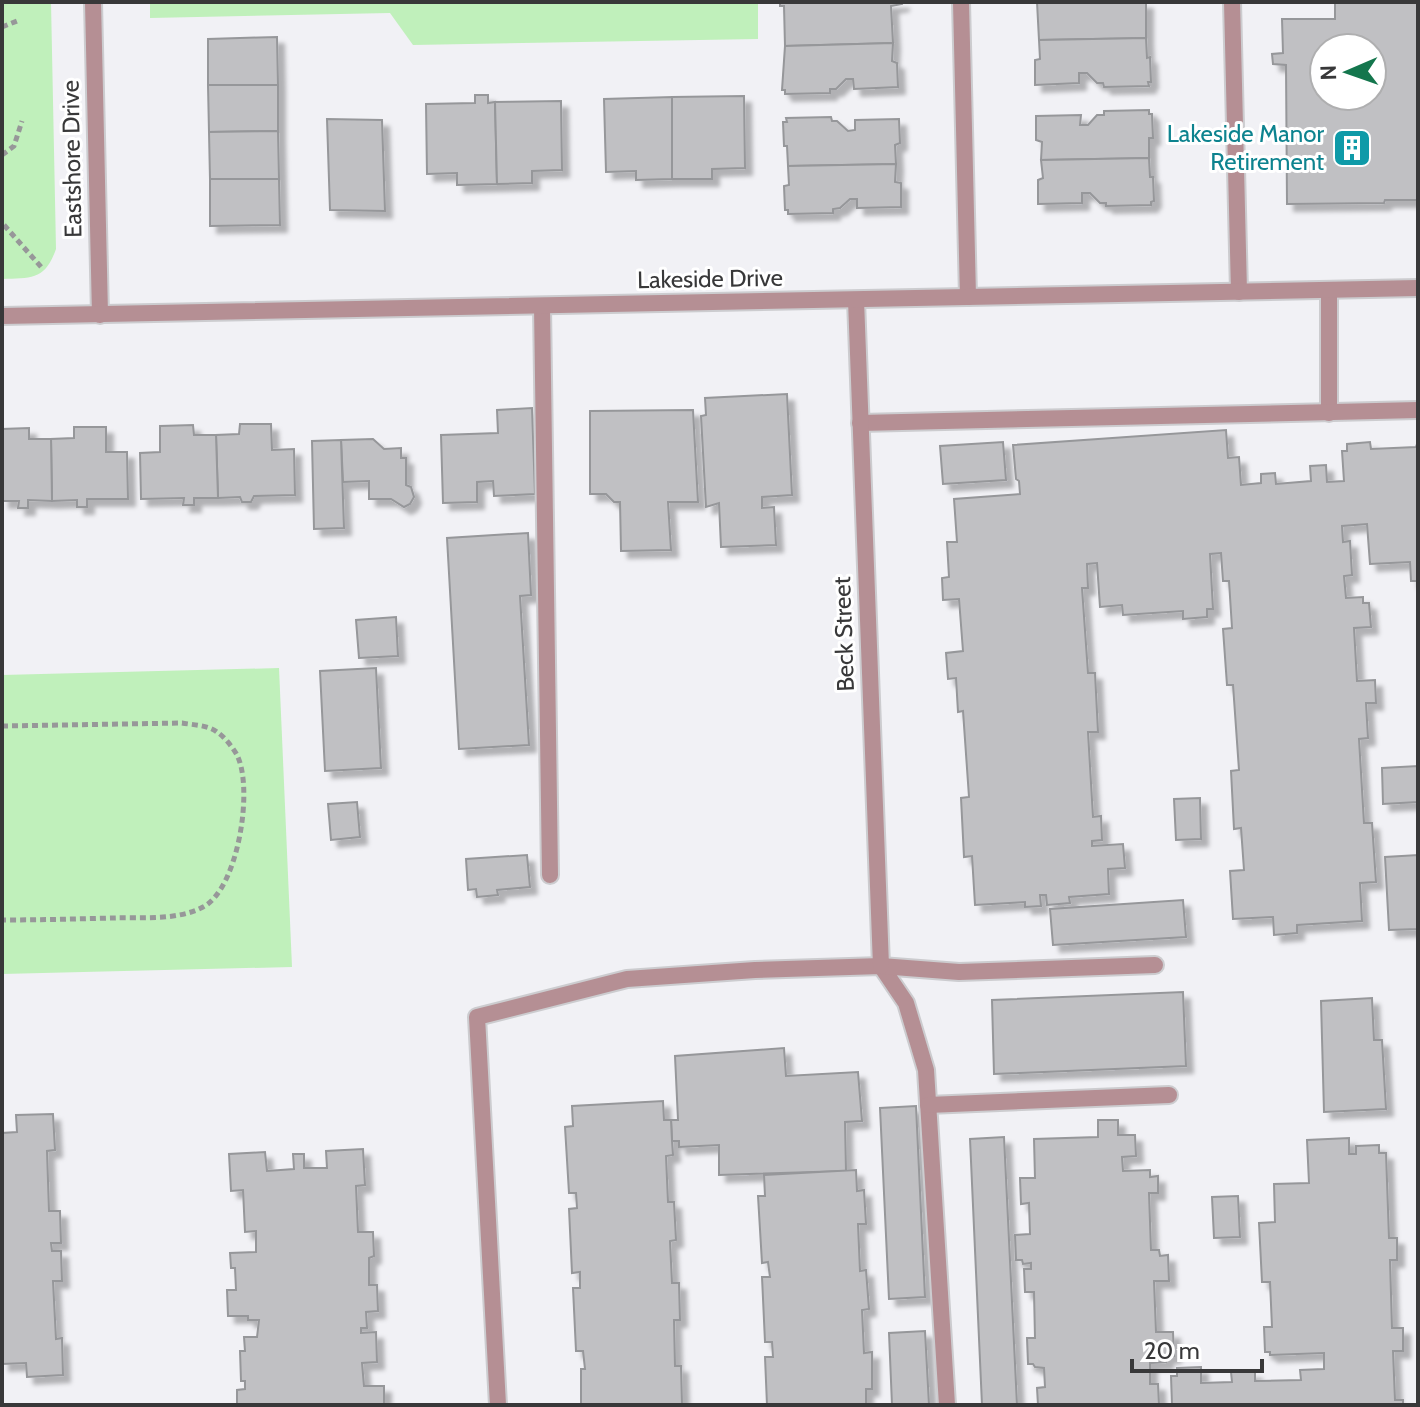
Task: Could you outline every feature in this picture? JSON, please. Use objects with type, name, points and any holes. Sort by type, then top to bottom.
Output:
[{"type":"street","name":"Eastshore Drive","points":[[93,2],[100,315]]},
{"type":"street","points":[[961,2],[968,297]]},
{"type":"street","points":[[1232,2],[1239,292]]},
{"type":"street","name":"Lakeside Drive","points":[[2,316],[1418,288]]},
{"type":"street","points":[[1329,290],[1329,413]]},
{"type":"street","name":"Beck Street","points":[[856,300],[881,966]]},
{"type":"street","points":[[542,306],[550,875]]},
{"type":"street","points":[[860,423],[1418,410]]},
{"type":"street","points":[[498,1405],[477,1017],[627,979],[755,970],[881,966],[959,972],[1155,965]]},
{"type":"street","points":[[881,966],[906,1003],[926,1070],[947,1405]]},
{"type":"street","points":[[928,1105],[1169,1095]]},
{"type":"path","points":[[2,27],[17,21]]},
{"type":"path","points":[[2,155],[14,146],[22,121]]},
{"type":"path","points":[[4,225],[42,268]]},
{"type":"path","points":[[2,726],[182,723],[202,726],[217,731],[237,755],[242,784],[235,862],[218,895],[203,907],[166,916],[2,920]]},
{"type":"green space","points":[[2,2],[51,2],[56,249],[42,272],[22,278],[2,279]]},
{"type":"green space","points":[[150,2],[758,2],[758,39],[413,45],[390,13],[150,18]]},
{"type":"green space","points":[[279,668],[292,967],[2,974],[2,675]]},
{"type":"building","points":[[780,2],[902,4],[891,6],[893,43],[785,46],[784,6],[780,6]]},
{"type":"building","points":[[1037,2],[1146,2],[1146,38],[1039,40]]},
{"type":"building","name":"Lakeside Manor Retirement","points":[[1335,2],[1418,2],[1418,200],[1287,204],[1286,65],[1273,64],[1272,54],[1283,53],[1282,19],[1335,19]]},
{"type":"building","points":[[277,37],[278,85],[208,85],[208,39]]},
{"type":"building","points":[[1146,38],[1147,58],[1150,57],[1149,86],[1104,87],[1103,83],[1097,83],[1087,73],[1079,73],[1079,83],[1035,85],[1035,60],[1040,59],[1039,40]]},
{"type":"building","points":[[893,43],[892,61],[897,63],[898,87],[854,89],[853,79],[846,79],[836,89],[830,89],[830,93],[785,94],[782,90],[785,46]]},
{"type":"building","points":[[208,85],[278,85],[278,131],[209,132]]},
{"type":"building","points":[[475,95],[488,95],[488,103],[495,102],[497,184],[457,185],[457,173],[427,174],[426,104],[475,103]]},
{"type":"building","points":[[744,96],[745,168],[712,169],[712,179],[672,179],[672,97]]},
{"type":"building","points":[[672,97],[672,179],[636,180],[636,171],[606,172],[604,99]]},
{"type":"building","points":[[561,101],[562,170],[532,171],[532,183],[497,184],[495,102]]},
{"type":"building","points":[[1149,110],[1152,114],[1153,138],[1149,138],[1149,158],[1041,160],[1042,142],[1036,140],[1036,116],[1081,115],[1080,125],[1088,125],[1097,115],[1104,115],[1104,111]]},
{"type":"building","points":[[831,117],[832,121],[837,121],[848,131],[855,130],[855,120],[899,119],[900,143],[895,145],[896,164],[788,166],[783,122],[787,122],[786,118]]},
{"type":"building","points":[[327,119],[382,120],[385,211],[330,210]]},
{"type":"building","points":[[278,131],[279,179],[210,179],[209,132]]},
{"type":"building","points":[[1149,158],[1150,177],[1153,177],[1154,201],[1151,205],[1106,206],[1090,193],[1082,193],[1082,203],[1038,204],[1038,180],[1043,178],[1041,160]]},
{"type":"building","points":[[896,164],[895,182],[901,183],[901,207],[857,208],[857,199],[850,199],[840,208],[833,209],[833,213],[788,214],[785,210],[784,186],[789,185],[788,166]]},
{"type":"building","points":[[210,179],[279,179],[280,225],[210,226]]},
{"type":"building","points":[[787,394],[792,495],[762,497],[762,508],[774,507],[776,545],[721,547],[719,503],[706,507],[701,416],[706,415],[705,398]]},
{"type":"building","points":[[532,408],[535,494],[494,496],[493,481],[477,482],[477,502],[443,503],[441,435],[498,433],[497,410]]},
{"type":"building","points":[[693,410],[698,502],[668,502],[671,550],[621,551],[620,502],[614,502],[606,494],[590,494],[590,411]]},
{"type":"building","points":[[240,424],[271,424],[272,450],[294,449],[295,495],[254,496],[251,502],[242,502],[240,497],[218,498],[216,435],[239,434]]},
{"type":"building","points":[[193,425],[194,435],[216,435],[218,498],[194,498],[194,505],[183,505],[184,498],[141,499],[140,453],[160,452],[160,426]]},
{"type":"building","points":[[74,427],[106,427],[106,452],[127,452],[128,499],[87,499],[87,507],[77,507],[77,500],[52,501],[51,439],[74,438]]},
{"type":"building","points":[[29,428],[29,439],[51,439],[52,501],[28,500],[28,508],[18,508],[19,501],[2,501],[2,429]]},
{"type":"building","points":[[1226,430],[1228,458],[1239,457],[1241,485],[1261,483],[1261,474],[1275,473],[1276,484],[1311,481],[1310,466],[1326,465],[1327,482],[1344,481],[1342,451],[1347,451],[1347,444],[1370,442],[1371,449],[1416,447],[1418,441],[1418,581],[1411,581],[1410,562],[1370,564],[1367,524],[1342,526],[1343,542],[1350,541],[1352,575],[1344,576],[1346,598],[1363,597],[1363,603],[1369,603],[1371,627],[1354,628],[1357,681],[1375,680],[1376,703],[1366,703],[1368,738],[1359,739],[1364,823],[1372,823],[1376,882],[1360,883],[1362,921],[1297,925],[1297,933],[1274,935],[1273,917],[1233,919],[1230,871],[1244,870],[1241,828],[1234,829],[1231,771],[1239,770],[1233,685],[1227,685],[1223,629],[1232,628],[1229,581],[1223,581],[1221,553],[1210,554],[1213,609],[1207,609],[1207,617],[1183,619],[1183,611],[1123,615],[1122,605],[1100,607],[1097,563],[1087,564],[1088,588],[1082,588],[1088,673],[1095,673],[1098,732],[1088,732],[1093,817],[1101,816],[1102,840],[1092,841],[1092,846],[1123,844],[1125,868],[1108,869],[1109,894],[1069,897],[1070,903],[1047,905],[1046,895],[1040,895],[1041,906],[1025,907],[1025,902],[975,905],[972,856],[964,857],[961,798],[969,797],[963,711],[958,712],[956,678],[948,679],[946,653],[963,651],[959,599],[943,600],[942,578],[949,577],[947,542],[957,542],[954,499],[1020,494],[1013,445]]},
{"type":"building","points":[[373,439],[384,449],[401,448],[401,458],[406,458],[406,485],[411,487],[414,497],[410,504],[404,507],[391,499],[369,499],[369,481],[343,482],[341,440]]},
{"type":"building","points":[[341,440],[344,528],[314,529],[312,441]]},
{"type":"building","points":[[1003,442],[1006,480],[943,484],[940,446]]},
{"type":"building","points":[[528,533],[531,595],[520,596],[529,745],[459,749],[447,538]]},
{"type":"building","points":[[396,617],[398,656],[359,658],[356,620]]},
{"type":"building","points":[[376,668],[381,768],[325,771],[320,671]]},
{"type":"building","points":[[1418,766],[1418,802],[1383,804],[1382,768]]},
{"type":"building","points":[[1200,798],[1201,839],[1176,840],[1174,799]]},
{"type":"building","points":[[357,802],[360,837],[331,840],[328,804]]},
{"type":"building","points":[[527,855],[530,887],[497,890],[498,895],[477,897],[476,889],[468,890],[466,859]]},
{"type":"building","points":[[1418,855],[1418,929],[1389,930],[1385,857]]},
{"type":"building","points":[[1183,900],[1186,937],[1053,945],[1050,909]]},
{"type":"building","points":[[1183,992],[1186,1066],[994,1074],[992,1000]]},
{"type":"building","points":[[1372,998],[1374,1040],[1382,1040],[1386,1109],[1324,1112],[1321,1001]]},
{"type":"building","points":[[784,1048],[786,1076],[858,1072],[862,1121],[845,1122],[846,1171],[719,1175],[719,1145],[679,1147],[679,1141],[672,1141],[671,1120],[678,1120],[675,1056]]},
{"type":"building","points":[[663,1101],[664,1120],[671,1120],[673,1155],[666,1156],[668,1202],[674,1202],[676,1240],[670,1241],[672,1283],[679,1283],[680,1320],[674,1320],[675,1366],[681,1366],[682,1404],[573,1405],[581,1404],[581,1369],[585,1369],[583,1351],[576,1351],[573,1288],[580,1288],[580,1272],[572,1273],[569,1209],[577,1208],[576,1193],[569,1193],[565,1127],[573,1126],[572,1106]]},
{"type":"building","points":[[916,1106],[925,1297],[889,1299],[880,1108]]},
{"type":"building","points":[[53,1114],[55,1150],[47,1151],[49,1211],[60,1211],[61,1243],[51,1243],[52,1251],[61,1251],[62,1281],[53,1281],[56,1339],[62,1338],[63,1375],[27,1377],[26,1363],[2,1364],[2,1133],[17,1132],[16,1115]]},
{"type":"building","points":[[1098,1120],[1118,1120],[1118,1135],[1135,1135],[1136,1156],[1122,1157],[1123,1171],[1150,1170],[1150,1177],[1158,1176],[1158,1193],[1149,1193],[1151,1250],[1159,1250],[1160,1256],[1168,1255],[1169,1281],[1154,1281],[1156,1332],[1173,1332],[1174,1356],[1166,1356],[1166,1362],[1150,1363],[1150,1384],[1158,1384],[1159,1405],[1038,1405],[1037,1388],[1045,1387],[1044,1368],[1028,1364],[1027,1338],[1035,1338],[1034,1292],[1025,1292],[1024,1269],[1031,1269],[1031,1263],[1023,1264],[1022,1260],[1016,1260],[1015,1235],[1030,1234],[1029,1203],[1021,1204],[1020,1178],[1035,1178],[1034,1139],[1098,1137]]},
{"type":"building","points":[[1004,1137],[1017,1405],[982,1405],[970,1139]]},
{"type":"building","points":[[1349,1138],[1349,1154],[1356,1154],[1356,1146],[1379,1145],[1379,1153],[1386,1153],[1389,1238],[1397,1238],[1397,1260],[1390,1260],[1392,1328],[1403,1328],[1403,1351],[1393,1351],[1395,1400],[1403,1400],[1403,1405],[1172,1405],[1171,1376],[1177,1376],[1177,1368],[1201,1367],[1201,1383],[1232,1382],[1231,1372],[1255,1372],[1255,1381],[1301,1380],[1300,1370],[1324,1369],[1324,1353],[1270,1355],[1270,1352],[1265,1352],[1264,1327],[1272,1327],[1270,1282],[1262,1282],[1259,1223],[1275,1222],[1274,1184],[1309,1183],[1307,1140]]},
{"type":"building","points":[[363,1149],[365,1185],[356,1186],[358,1232],[373,1232],[374,1256],[369,1258],[369,1285],[377,1285],[378,1311],[366,1312],[367,1328],[361,1328],[361,1333],[376,1332],[377,1362],[362,1363],[364,1386],[384,1386],[384,1405],[237,1405],[237,1390],[245,1389],[245,1381],[241,1381],[240,1351],[245,1351],[244,1337],[257,1337],[259,1320],[248,1320],[248,1316],[228,1316],[227,1290],[236,1290],[235,1268],[231,1268],[230,1253],[256,1252],[256,1231],[245,1232],[243,1190],[231,1191],[229,1154],[265,1152],[267,1171],[294,1169],[293,1154],[304,1154],[304,1168],[327,1168],[326,1151]]},
{"type":"building","points":[[856,1170],[857,1191],[864,1190],[866,1224],[858,1224],[860,1271],[866,1270],[869,1309],[862,1310],[864,1353],[872,1352],[872,1389],[866,1389],[866,1405],[767,1405],[765,1357],[773,1357],[772,1342],[765,1342],[762,1277],[770,1277],[768,1262],[762,1263],[758,1196],[765,1196],[764,1175]]},
{"type":"building","points":[[1238,1196],[1240,1237],[1214,1238],[1212,1197]]},
{"type":"building","points":[[925,1331],[929,1405],[892,1405],[889,1333]]},
{"type":"place","name":"Lakeside Manor Retirement","points":[[1352,148]]}]
